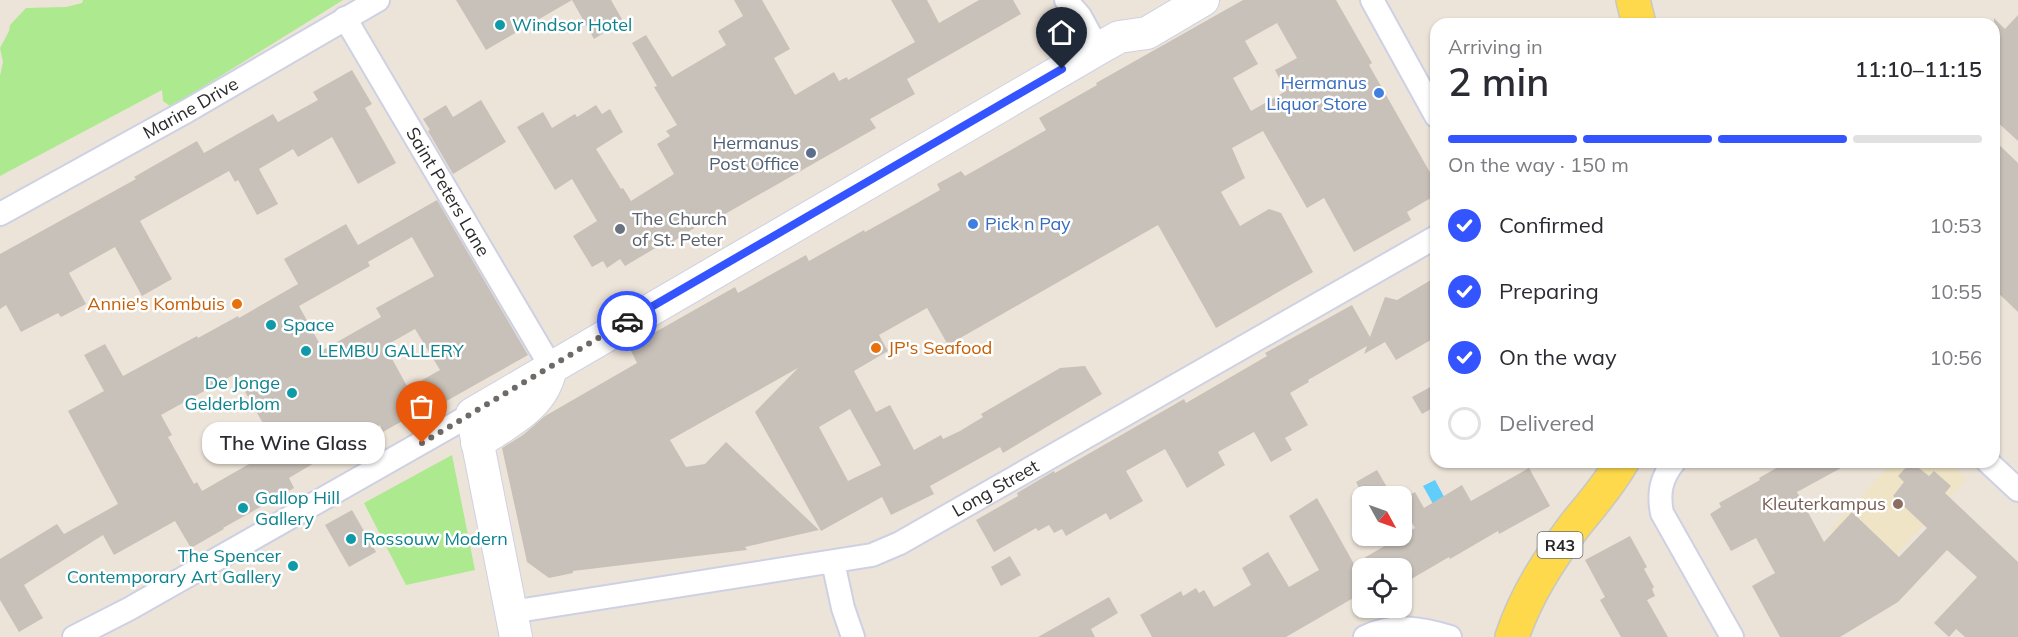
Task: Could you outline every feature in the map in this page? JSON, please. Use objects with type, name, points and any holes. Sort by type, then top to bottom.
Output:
[{"type":"main road","points":[[513,625],[475,428],[528,409],[541,394],[548,381],[551,367],[1108,43],[1136,15],[1162,0]]},
{"type":"main road","points":[[1108,43],[1147,33],[1203,0]]},
{"type":"main road","points":[[1611,0],[1615,18]]},
{"type":"main road","points":[[1633,0],[1638,18]]},
{"type":"main road","name":"R43","points":[[1489,637],[1508,595],[1532,554],[1577,493],[1592,468]]},
{"type":"main road","name":"R43","points":[[1512,637],[1526,601],[1544,568],[1619,468]]},
{"type":"street","name":"Marine Drive","points":[[0,214],[187,111],[378,0]]},
{"type":"street","points":[[1372,0],[1430,105]]},
{"type":"street","points":[[1073,5],[1108,43]]},
{"type":"street","name":"Saint Peters Lane","points":[[345,18],[551,367]]},
{"type":"street","name":"Long Street","points":[[513,625],[872,555],[900,543],[1430,240]]},
{"type":"street","points":[[74,637],[475,428]]},
{"type":"street","points":[[1670,468],[1663,478],[1660,489],[1662,513],[1732,637]]},
{"type":"street","points":[[1994,468],[2018,490]]},
{"type":"street","points":[[833,562],[843,609],[853,637]]},
{"type":"street","points":[[1365,637],[1387,629],[1407,628],[1450,637]]},
{"type":"shaded area","name":"Kleuterkampus","points":[[1887,468],[1955,468],[1967,479],[1878,574],[1830,530]]},
{"type":"green space","points":[[83,0],[343,0],[174,105],[170,106],[163,101],[162,90],[0,176],[0,76],[3,62],[0,48],[10,25],[26,8],[66,7],[82,3]]},
{"type":"green space","points":[[452,455],[475,570],[406,585],[364,503]]},
{"type":"water","points":[[1435,480],[1448,504],[1437,511],[1423,486]]},
{"type":"building","name":"Windsor Hotel","points":[[456,0],[572,0],[486,50]]},
{"type":"building","name":"Windsor Hotel","points":[[572,0],[611,0],[623,21],[594,39]]},
{"type":"building","points":[[734,0],[762,0],[790,49],[774,58],[795,95],[834,72],[839,81],[847,77],[848,80],[915,42],[891,0],[927,0],[939,23],[979,0],[1013,0],[1021,14],[907,79],[915,94],[870,119],[876,128],[704,226],[702,223],[671,243],[669,240],[625,266],[620,259],[607,268],[603,261],[592,267],[573,236],[597,221],[572,179],[555,190],[517,127],[543,112],[552,128],[575,114],[577,117],[596,105],[602,114],[610,109],[623,132],[596,149],[631,201],[674,174],[657,144],[670,136],[666,131],[677,125],[654,87],[657,86],[632,43],[646,35],[672,77],[726,45],[718,31],[743,16]]},
{"type":"building","points":[[1243,0],[1336,0],[1372,63],[1369,65],[1430,172],[1430,199],[1407,212],[1411,220],[1354,252],[1324,198],[1307,208],[1263,131],[1232,148],[1245,178],[1221,192],[1240,226],[1269,209],[1281,213],[1313,272],[1216,328],[1158,225],[948,345],[927,308],[879,335],[888,351],[854,371],[876,412],[890,405],[914,450],[941,435],[943,439],[960,431],[983,417],[981,414],[1060,368],[1085,366],[1102,394],[1003,453],[1000,447],[930,486],[934,494],[891,515],[882,497],[821,531],[755,412],[798,368],[670,440],[686,467],[705,464],[726,442],[819,530],[745,547],[747,550],[573,571],[573,573],[549,578],[527,562],[502,448],[523,435],[545,416],[637,363],[629,347],[735,287],[738,293],[806,255],[809,261],[864,230],[865,232],[940,190],[937,184],[961,171],[965,176],[1046,130],[1039,118],[1097,85],[1096,83]],"holes":[[[1277,23],[1297,58],[1275,70],[1286,91],[1251,111],[1233,78],[1258,64],[1245,41]],[[850,409],[881,465],[848,481],[819,427]]]},
{"type":"building","points":[[2018,15],[2018,141],[2000,124],[2000,24],[2005,29]]},
{"type":"building","points":[[352,70],[372,104],[365,108],[396,163],[358,184],[332,137],[298,157],[293,149],[259,169],[278,204],[257,215],[238,180],[235,182],[229,171],[140,221],[172,279],[142,296],[115,247],[69,273],[86,304],[61,317],[58,313],[21,332],[6,305],[0,309],[0,254],[136,179],[134,177],[197,141],[204,153],[273,114],[278,122],[318,100],[313,92]]},
{"type":"building","points":[[481,100],[506,142],[453,174],[423,119],[446,105],[453,117]]},
{"type":"building","points":[[2000,146],[2018,163],[2018,312],[2000,295]]},
{"type":"building","points":[[437,200],[528,355],[434,408],[432,404],[383,432],[380,425],[336,450],[289,478],[294,488],[191,548],[175,521],[114,555],[103,535],[24,585],[43,618],[19,632],[0,600],[0,559],[57,524],[64,534],[118,504],[68,411],[104,391],[84,355],[105,344],[123,376],[197,336],[198,338],[238,316],[239,318],[298,284],[284,259],[346,224],[358,245]],"holes":[[[412,237],[434,276],[376,308],[381,317],[323,350],[299,306],[370,266],[368,262]],[[415,329],[440,370],[408,388],[385,346]],[[235,374],[277,448],[202,491],[197,482],[194,484],[168,437],[172,435],[161,415]]]},
{"type":"building","points":[[1430,281],[1430,340],[1396,360],[1385,342],[1364,354],[1367,346],[1290,393],[1308,425],[1285,438],[1292,450],[1271,462],[1254,432],[1218,452],[1225,465],[1187,488],[1165,449],[1126,471],[1143,501],[1110,520],[1106,513],[1066,536],[1062,529],[1054,533],[1049,525],[1038,531],[1036,528],[994,552],[976,520],[1018,496],[1017,493],[1184,399],[1186,403],[1267,356],[1265,353],[1352,305],[1370,337],[1385,297],[1397,300]]},
{"type":"building","points":[[1430,387],[1430,409],[1422,414],[1412,397]]},
{"type":"building","points":[[1529,468],[1550,506],[1499,534],[1498,531],[1412,579],[1412,558],[1364,558],[1384,546],[1412,546],[1412,530],[1415,528],[1412,523],[1412,494],[1415,492],[1424,508],[1462,485],[1471,501]]},
{"type":"building","points":[[1776,468],[1841,468],[1797,492],[1824,542],[1852,512],[1899,557],[1927,528],[1893,496],[1904,482],[1898,476],[1905,468],[1919,468],[1929,476],[1934,471],[1951,486],[1945,493],[2018,562],[2018,637],[1965,637],[1956,629],[1949,637],[1934,623],[1977,577],[1947,550],[1898,602],[1840,637],[1780,637],[1752,586],[1775,573],[1756,538],[1731,551],[1710,514],[1721,507],[1719,503],[1760,480],[1759,478]]},
{"type":"building","points":[[1377,470],[1386,486],[1358,486],[1356,482]]},
{"type":"building","points":[[1317,498],[1352,560],[1352,599],[1286,637],[1152,637],[1140,615],[1181,591],[1183,596],[1196,588],[1199,593],[1204,590],[1214,607],[1251,585],[1242,568],[1268,552],[1289,587],[1319,570],[1289,516]]},
{"type":"building","name":"Rossouw Modern","points":[[352,510],[376,552],[349,567],[325,525]]},
{"type":"building","points":[[1630,536],[1647,567],[1644,569],[1654,587],[1652,589],[1655,596],[1647,600],[1668,637],[1621,637],[1600,600],[1605,597],[1585,560]]},
{"type":"building","points":[[1010,556],[1021,575],[1001,586],[991,567]]},
{"type":"building","points":[[1109,597],[1118,613],[1091,629],[1095,637],[1038,637]]},
{"type":"way so far","points":[[422,443],[627,321]]},
{"type":"place","name":"Windsor Hotel","points":[[500,25]]},
{"type":"place","name":"Hermanus Liquor Store","points":[[1379,93]]},
{"type":"place","name":"Hermanus Post Office","points":[[811,153]]},
{"type":"place","name":"Pick n Pay","points":[[973,224]]},
{"type":"place","name":"The Church of St. Peter","points":[[620,229]]},
{"type":"place","name":"Annie's Kombuis","points":[[237,304]]},
{"type":"place","name":"Space","points":[[271,325]]},
{"type":"place","name":"JP's Seafood","points":[[876,348]]},
{"type":"place","name":"LEMBU GALLERY","points":[[306,351]]},
{"type":"place","name":"De Jonge Gelderblom","points":[[292,393]]},
{"type":"place","name":"The Wine Glass","points":[[422,443]]},
{"type":"place","name":"Kleuterkampus","points":[[1898,504]]},
{"type":"place","name":"Gallop Hill Gallery","points":[[243,508]]},
{"type":"place","name":"Rossouw Modern","points":[[351,539]]},
{"type":"place","name":"The Spencer Contemporary Art Gallery","points":[[293,566]]},
{"type":"route","points":[[627,321],[1062,69]]}]
